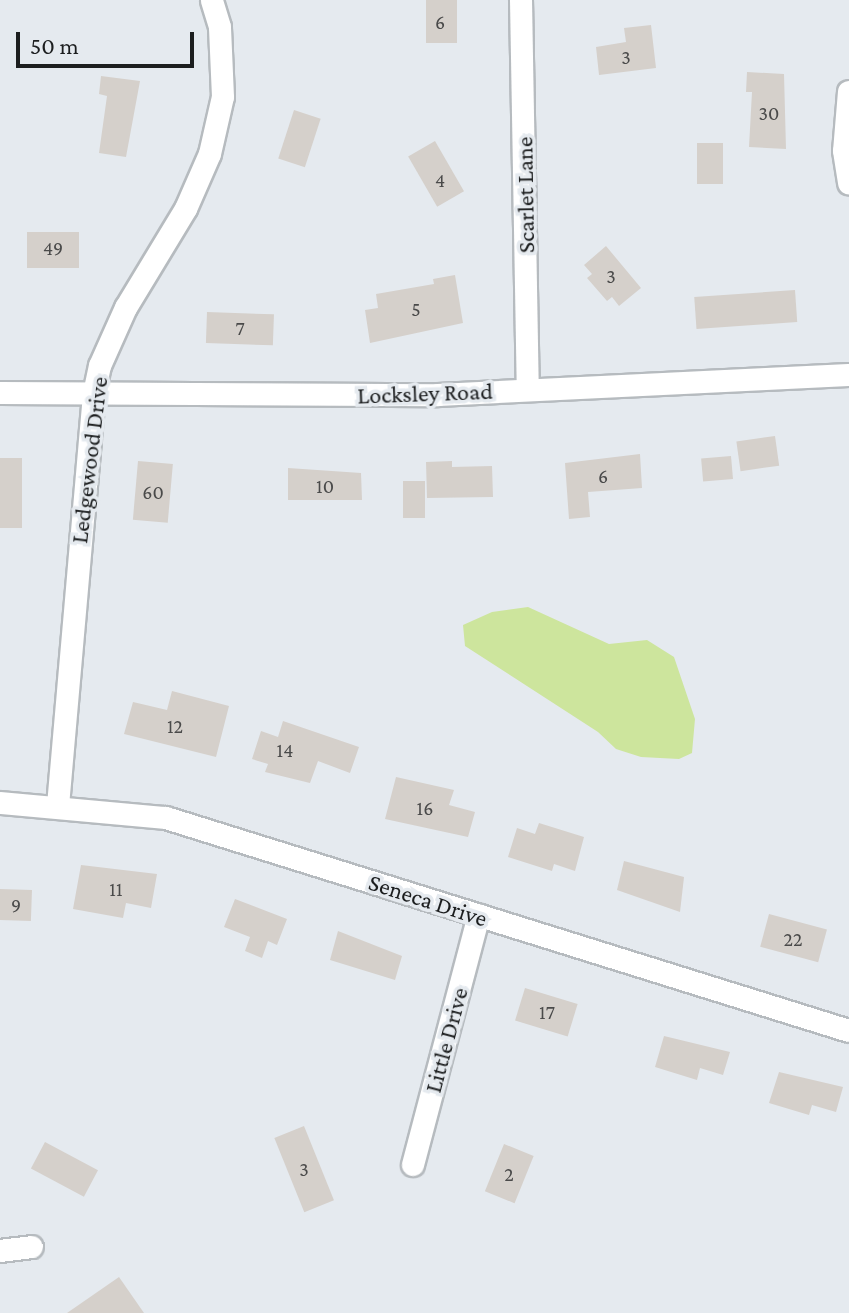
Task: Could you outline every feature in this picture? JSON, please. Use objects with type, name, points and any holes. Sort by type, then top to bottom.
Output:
[{"type":"street","name":"Ledgewood Drive","points":[[58,806],[94,394],[100,366],[126,308],[186,209],[210,154],[223,97],[220,27],[212,0]]},
{"type":"street","name":"Scarlet Lane","points":[[521,0],[528,389]]},
{"type":"street","points":[[849,92],[844,151],[849,184]]},
{"type":"street","name":"Locksley Road","points":[[0,393],[422,395],[849,375]]},
{"type":"street","name":"Seneca Drive","points":[[0,803],[166,818],[849,1031]]},
{"type":"street","name":"Little Drive","points":[[413,1165],[479,916]]},
{"type":"street","points":[[0,1251],[32,1247]]},
{"type":"green space","points":[[528,607],[609,644],[647,640],[674,657],[695,719],[692,753],[679,759],[641,757],[616,749],[598,732],[465,646],[463,625],[492,612]]},
{"type":"building","points":[[426,0],[457,0],[457,43],[426,43]]},
{"type":"building","points":[[651,25],[656,68],[599,75],[596,47],[626,42],[624,28]]},
{"type":"building","points":[[747,72],[784,74],[786,149],[749,147],[752,92],[746,92]]},
{"type":"building","points":[[101,76],[140,81],[126,157],[99,153],[107,96],[99,94]]},
{"type":"building","points":[[294,110],[321,119],[305,167],[278,159]]},
{"type":"building","points":[[435,141],[464,191],[437,207],[408,156]]},
{"type":"building","points":[[697,143],[723,143],[723,184],[697,184]]},
{"type":"building","points":[[27,232],[79,232],[79,268],[27,268]]},
{"type":"building","points":[[606,246],[641,288],[619,306],[612,297],[607,301],[587,278],[592,274],[584,265]]},
{"type":"building","points":[[455,275],[463,323],[370,343],[365,310],[378,308],[376,294],[434,284],[433,279]]},
{"type":"building","points":[[795,290],[797,322],[696,329],[694,297]]},
{"type":"building","points":[[207,312],[274,314],[273,345],[206,343]]},
{"type":"building","points":[[775,436],[779,466],[741,471],[736,441]]},
{"type":"building","points":[[640,454],[642,488],[588,492],[590,517],[569,519],[565,463]]},
{"type":"building","points":[[731,456],[733,479],[703,482],[701,459]]},
{"type":"building","points":[[0,458],[22,458],[22,528],[0,528]]},
{"type":"building","points":[[138,461],[173,464],[168,523],[133,520]]},
{"type":"building","points":[[452,461],[452,467],[492,466],[493,497],[427,498],[426,462]]},
{"type":"building","points":[[288,468],[361,473],[362,500],[288,500]]},
{"type":"building","points":[[403,481],[425,481],[425,518],[403,518]]},
{"type":"building","points":[[172,691],[229,706],[216,757],[124,734],[133,702],[167,710]]},
{"type":"building","points":[[283,721],[359,747],[350,773],[318,761],[310,783],[265,772],[268,764],[252,759],[261,731],[278,737]]},
{"type":"building","points":[[396,777],[454,790],[449,805],[475,812],[468,837],[385,819]]},
{"type":"building","points":[[539,823],[584,837],[575,871],[554,864],[552,871],[508,857],[517,828],[535,834]]},
{"type":"building","points":[[624,861],[684,877],[680,912],[617,890]]},
{"type":"building","points":[[81,865],[157,874],[151,908],[126,903],[123,918],[73,909]]},
{"type":"building","points":[[0,889],[32,890],[31,921],[0,920]]},
{"type":"building","points":[[235,899],[287,919],[277,945],[268,941],[262,958],[245,951],[250,937],[224,927]]},
{"type":"building","points":[[769,914],[827,930],[818,962],[760,947]]},
{"type":"building","points":[[338,931],[402,956],[395,980],[330,960]]},
{"type":"building","points":[[525,988],[578,1004],[568,1037],[515,1021]]},
{"type":"building","points":[[664,1036],[730,1052],[723,1075],[700,1068],[697,1080],[655,1067]]},
{"type":"building","points":[[779,1072],[843,1087],[836,1112],[812,1105],[809,1115],[769,1103]]},
{"type":"building","points":[[304,1126],[334,1200],[304,1212],[274,1138]]},
{"type":"building","points":[[45,1142],[98,1170],[84,1197],[31,1168]]},
{"type":"building","points":[[504,1144],[534,1156],[515,1203],[485,1191]]},
{"type":"building","points":[[119,1277],[144,1313],[67,1313]]}]
